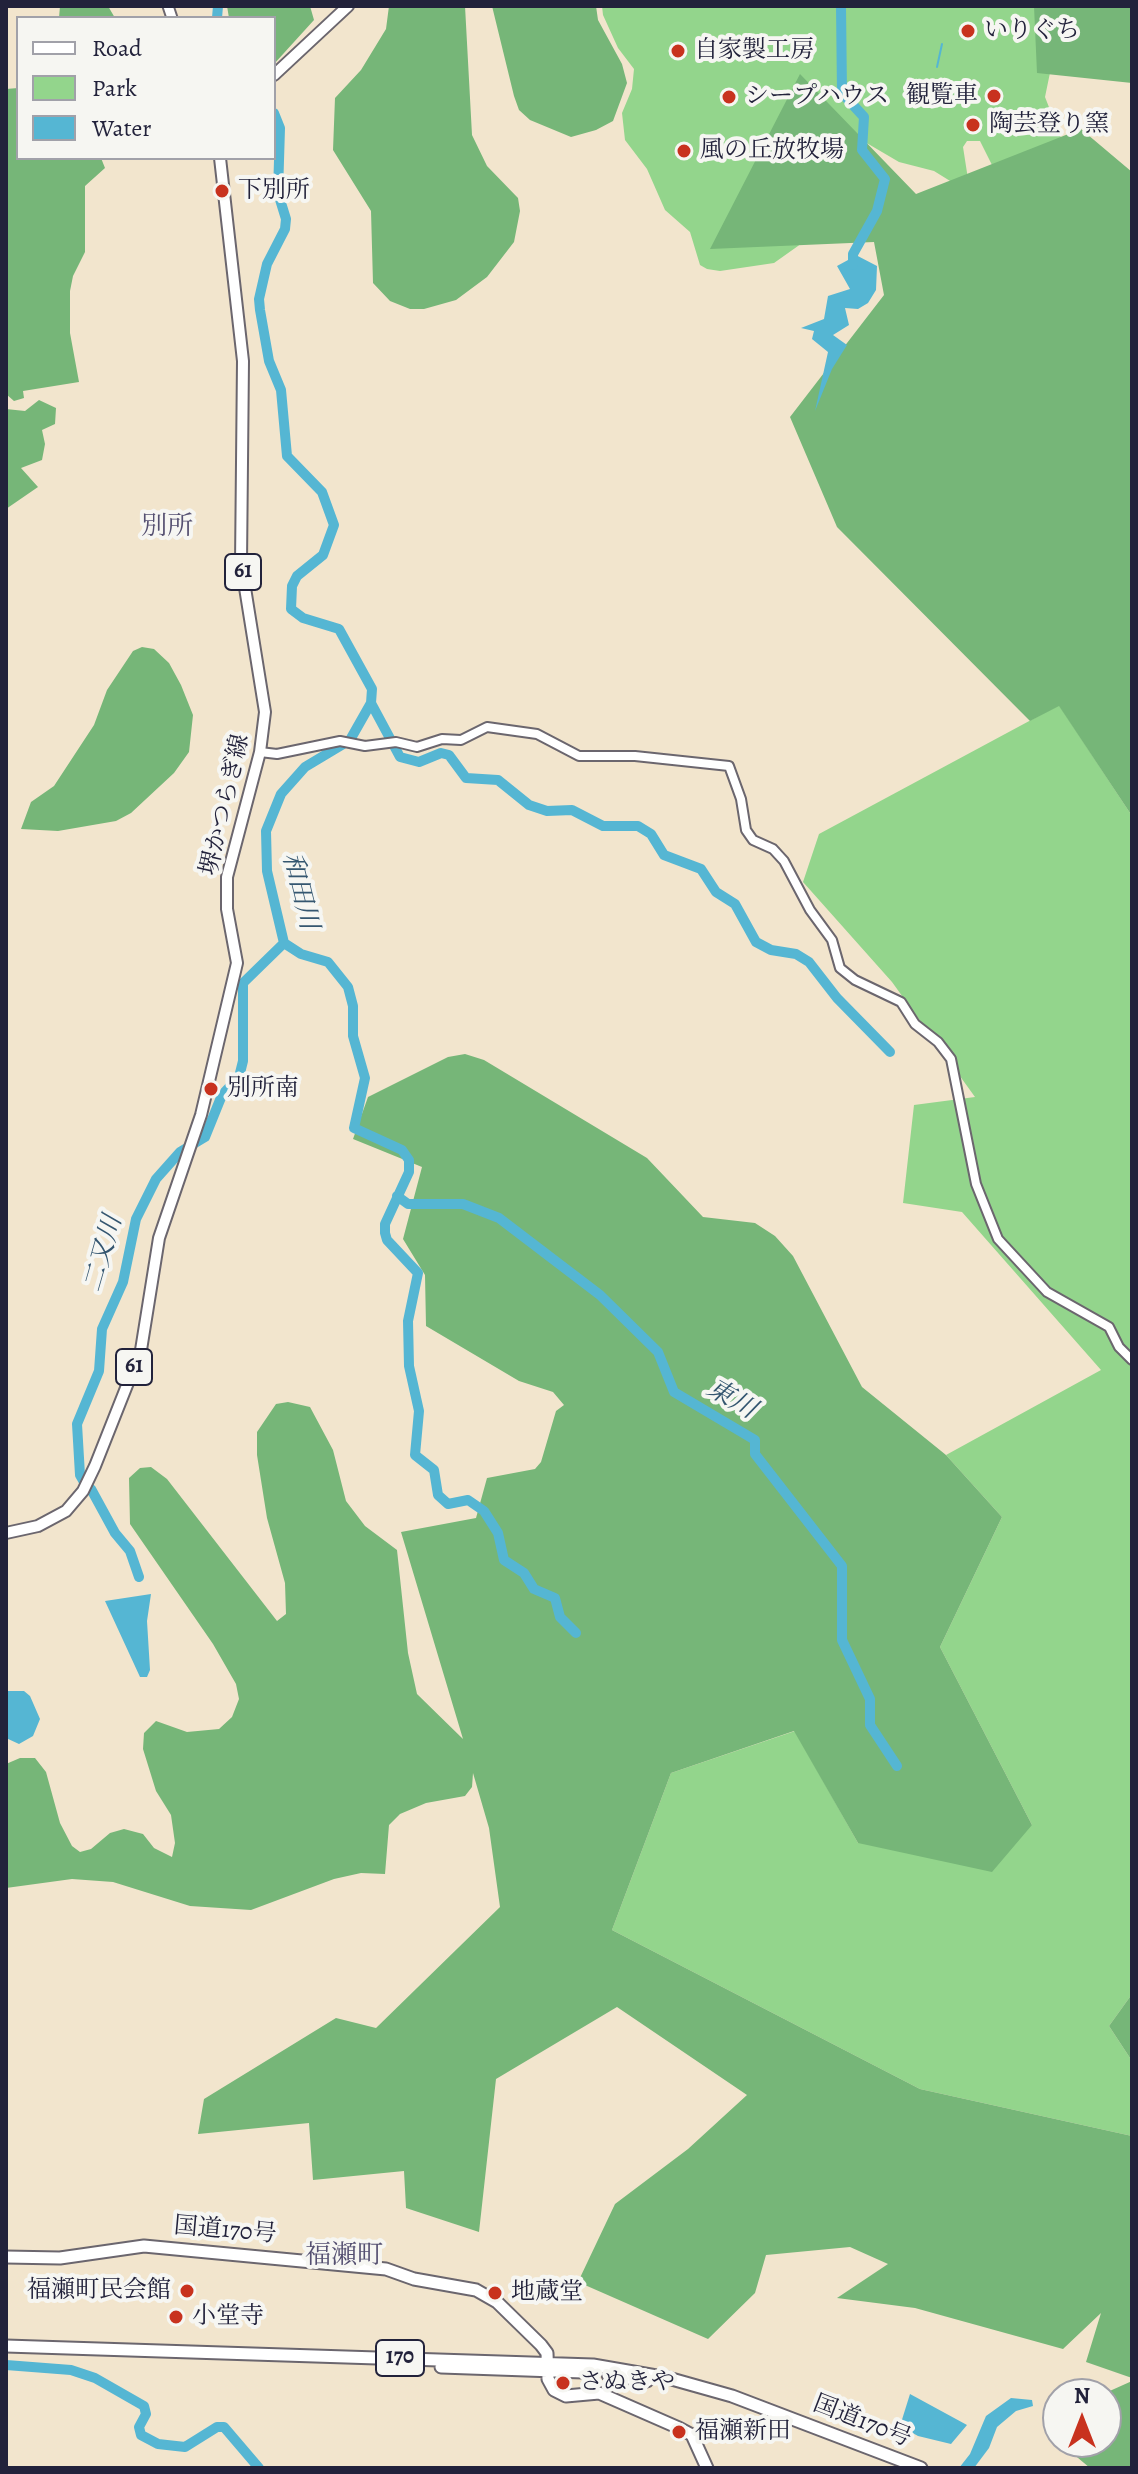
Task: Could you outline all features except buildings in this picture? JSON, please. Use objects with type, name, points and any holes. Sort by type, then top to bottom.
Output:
[{"type":"highway","name":"国道170号","points":[[6,2257],[60,2258],[144,2246],[386,2269],[487,2295],[541,2345],[550,2385],[560,2395],[599,2393],[692,2435],[707,2468]]},
{"type":"highway","name":"国道170号","points":[[8,2351],[606,2367],[668,2378],[732,2396],[921,2468]]},
{"type":"main road","points":[[276,73],[348,6]]},
{"type":"main road","name":"堺かつらぎ線","points":[[6,1533],[38,1526],[66,1511],[83,1491],[91,1475],[141,1350],[155,1254],[194,1137],[235,976],[237,951],[227,909],[227,877],[241,812],[260,752],[265,712],[240,534],[243,361],[220,160]]},
{"type":"street","points":[[260,752],[277,754],[343,741],[355,744],[396,742],[417,747],[442,739],[461,740],[487,727],[537,734],[579,756],[635,756],[729,766],[741,799],[746,830],[753,840],[773,849],[784,861],[810,910],[832,940],[840,968],[855,980],[901,1002],[915,1024],[938,1042],[951,1059],[976,1184],[998,1239],[1047,1292],[1109,1327],[1119,1347],[1132,1360]]},
{"type":"green space","points":[[60,6],[108,6],[114,16],[59,16]]},
{"type":"green space","points":[[227,6],[310,6],[314,20],[276,62],[276,16],[229,16]]},
{"type":"green space","points":[[389,6],[465,6],[472,135],[487,166],[518,198],[520,211],[514,242],[487,277],[456,300],[424,309],[410,309],[390,301],[373,283],[371,211],[333,150],[335,98],[361,70],[386,29]]},
{"type":"green space","points":[[492,6],[596,6],[598,20],[622,64],[627,83],[613,121],[571,137],[530,120],[519,110]]},
{"type":"green space","points":[[602,6],[1048,6],[1052,63],[1045,97],[1061,138],[993,167],[980,141],[967,141],[963,147],[968,179],[955,184],[934,171],[899,162],[853,135],[810,235],[774,263],[720,271],[707,269],[700,265],[690,232],[665,210],[647,169],[625,140],[622,113],[632,89],[634,69],[618,48]]},
{"type":"green space","points":[[1034,6],[1132,6],[1132,83],[1037,73]]},
{"type":"green space","points":[[800,74],[916,194],[1081,129],[1132,172],[1132,816],[1059,706],[1030,721],[837,527],[790,417],[884,295],[874,242],[710,249]]},
{"type":"green space","points":[[16,88],[16,160],[102,160],[105,168],[85,186],[85,252],[73,276],[70,291],[70,333],[79,382],[23,391],[24,398],[14,401],[6,394],[6,89]]},
{"type":"green space","points":[[39,400],[56,408],[55,424],[42,430],[45,444],[42,460],[21,468],[38,487],[6,509],[6,409],[25,411]]},
{"type":"green space","points":[[142,647],[154,649],[169,663],[181,685],[193,715],[189,752],[174,773],[131,813],[116,821],[58,831],[21,829],[31,802],[54,786],[94,725],[107,690],[133,651]]},
{"type":"green space","points":[[1059,705],[1132,816],[1132,1994],[1109,2026],[1132,2061],[1132,2136],[920,2089],[612,1930],[671,1773],[795,1731],[858,1843],[1032,1825],[940,1647],[1002,1517],[946,1455],[1101,1370],[962,1212],[903,1203],[914,1105],[975,1097],[892,982],[803,882],[819,834]]},
{"type":"green space","points":[[465,1054],[484,1060],[647,1158],[703,1217],[755,1223],[775,1236],[793,1256],[862,1387],[946,1455],[1002,1517],[940,1647],[1032,1825],[992,1872],[858,1843],[794,1731],[671,1773],[612,1930],[920,2089],[1132,2136],[1132,2378],[1086,2362],[1101,2313],[1063,2349],[915,2308],[837,2298],[888,2264],[850,2247],[766,2255],[755,2293],[708,2339],[578,2282],[615,2204],[688,2149],[747,2095],[617,2007],[496,2079],[479,2232],[406,2208],[404,2171],[313,2180],[309,2123],[198,2134],[204,2099],[336,2018],[376,2028],[500,1907],[489,1828],[473,1773],[472,1787],[465,1796],[426,1803],[400,1814],[389,1825],[385,1874],[361,1873],[334,1879],[251,1910],[190,1906],[113,1882],[72,1879],[6,1888],[6,1764],[20,1758],[35,1758],[46,1772],[60,1823],[72,1846],[80,1852],[91,1849],[110,1833],[124,1829],[143,1834],[154,1848],[172,1857],[175,1843],[171,1815],[156,1791],[143,1749],[144,1733],[156,1721],[187,1732],[219,1729],[232,1717],[239,1699],[236,1684],[213,1644],[130,1524],[129,1478],[140,1468],[151,1467],[167,1479],[277,1621],[286,1614],[285,1583],[267,1518],[257,1455],[257,1432],[276,1404],[288,1402],[310,1407],[333,1450],[346,1501],[365,1526],[397,1550],[408,1653],[417,1694],[463,1739],[401,1532],[476,1518],[487,1478],[535,1469],[541,1462],[556,1411],[564,1405],[553,1392],[519,1381],[426,1326],[425,1275],[403,1239],[422,1167],[353,1139],[368,1097],[448,1057]]},
{"type":"green space","points":[[1132,1994],[1132,2061],[1109,2026]]},
{"type":"green space","points":[[1132,2381],[1132,2468],[1090,2468],[1078,2458],[1122,2458],[1122,2385]]},
{"type":"water","points":[[852,253],[877,266],[876,290],[868,303],[858,309],[845,308],[849,325],[833,335],[847,345],[832,369],[815,411],[828,352],[812,339],[814,331],[801,328],[824,319],[828,296],[850,289],[837,266],[848,260]]},
{"type":"water","points":[[151,1594],[147,1621],[150,1670],[147,1677],[140,1677],[105,1601]]},
{"type":"water","points":[[6,1691],[24,1691],[30,1696],[40,1719],[33,1736],[19,1744],[6,1738]]},
{"type":"water","points":[[910,2394],[967,2425],[951,2444],[918,2436],[900,2426]]},
{"type":"water","points":[[1011,2398],[1032,2400],[1033,2406],[1016,2411],[997,2427],[989,2448],[974,2468],[959,2468],[970,2454],[986,2416]]},
{"type":"waterway","name":"和田川","points":[[217,16],[218,6]]},
{"type":"waterway","points":[[841,6],[842,93],[864,117],[862,150],[885,179],[877,211],[853,254],[853,265]]},
{"type":"waterway","points":[[937,67],[942,44]]},
{"type":"waterway","name":"和田川","points":[[276,118],[280,128],[278,193],[286,219],[285,229],[267,264],[259,299],[260,310],[269,361],[281,390],[287,456],[322,492],[334,525],[323,555],[297,576],[292,586],[291,609],[303,618],[339,629],[372,689],[371,703],[350,740],[305,767],[281,794],[266,831],[267,871],[284,943],[301,954],[328,962],[348,987],[353,1006],[353,1036],[365,1078],[354,1128],[402,1150],[409,1160],[409,1172],[385,1224],[385,1233],[387,1240],[418,1273],[408,1321],[409,1366],[419,1411],[415,1455],[434,1470],[438,1495],[448,1504],[468,1500],[484,1511],[498,1533],[504,1560],[524,1573],[534,1589],[555,1598],[560,1617],[576,1633]]},
{"type":"waterway","points":[[371,703],[400,757],[419,762],[441,753],[449,755],[466,778],[498,780],[529,805],[547,811],[572,810],[603,826],[638,826],[651,834],[664,855],[701,869],[716,892],[735,904],[756,942],[771,950],[796,954],[809,962],[837,998],[890,1052]]},
{"type":"waterway","name":"二又川","points":[[84,1482],[80,1475],[77,1424],[99,1371],[102,1329],[123,1282],[136,1219],[156,1179],[180,1152],[205,1137],[222,1095],[239,1077],[243,1061],[243,983],[284,943]]},
{"type":"waterway","name":"東川","points":[[397,1196],[408,1204],[463,1204],[499,1218],[600,1295],[658,1352],[674,1392],[755,1440],[755,1454],[842,1566],[842,1640],[870,1699],[870,1725],[897,1766]]},
{"type":"waterway","name":"二又川","points":[[91,1489],[115,1533],[130,1551],[139,1577]]},
{"type":"waterway","points":[[6,2365],[71,2370],[95,2378],[144,2406],[146,2414],[139,2427],[141,2435],[158,2444],[185,2447],[217,2427],[224,2427],[259,2468]]},
{"type":"place","name":"いりぐち","points":[[968,31]]},
{"type":"place","name":"自家製工房","points":[[678,51]]},
{"type":"place","name":"観覧車","points":[[994,96]]},
{"type":"place","name":"シープハウス","points":[[729,97]]},
{"type":"place","name":"陶芸登り窯","points":[[973,125]]},
{"type":"place","name":"風の丘放牧場","points":[[684,151]]},
{"type":"place","name":"下別所","points":[[222,191]]},
{"type":"place","name":"別所南","points":[[211,1089]]},
{"type":"place","name":"福瀬町民会館","points":[[187,2291]]},
{"type":"place","name":"地蔵堂","points":[[495,2293]]},
{"type":"place","name":"小堂寺","points":[[176,2317]]},
{"type":"place","name":"さぬきや","points":[[563,2383]]},
{"type":"place","name":"福瀬新田","points":[[679,2432]]},
{"type":"district","name":"別所","points":[[167,528]]},
{"type":"district","name":"福瀬町","points":[[344,2257]]}]
